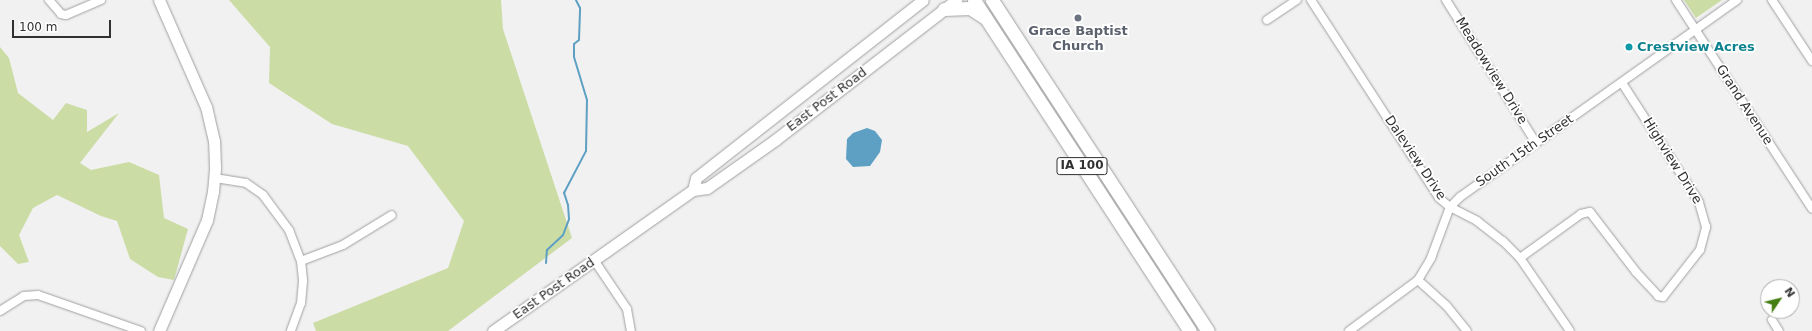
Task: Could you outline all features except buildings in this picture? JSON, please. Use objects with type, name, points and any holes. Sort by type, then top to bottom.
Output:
[{"type":"highway","name":"IA 100","points":[[974,0],[1190,331]]},
{"type":"highway","name":"IA 100","points":[[992,0],[1208,331]]},
{"type":"highway","points":[[1004,0],[1010,27]]},
{"type":"highway","points":[[944,9],[975,10],[986,19]]},
{"type":"main road","points":[[159,0],[206,107],[214,141],[215,178],[211,205],[202,234],[159,331]]},
{"type":"main road","name":"East Post Road","points":[[693,190],[696,178],[924,0]]},
{"type":"main road","name":"East Post Road","points":[[493,331],[693,190],[707,188],[775,140],[956,0]]},
{"type":"street","points":[[49,0],[61,14],[66,15],[101,0]]},
{"type":"street","points":[[1267,20],[1297,0]]},
{"type":"street","name":"Daleview Drive","points":[[1311,0],[1439,198],[1450,208],[1489,230],[1520,258],[1570,331]]},
{"type":"street","name":"Meadowview Drive","points":[[1446,0],[1536,142]]},
{"type":"street","name":"Grand Avenue","points":[[1676,0],[1812,209]]},
{"type":"street","name":"South 15th Street","points":[[1349,331],[1418,280],[1431,258],[1450,208],[1460,197],[1737,0]]},
{"type":"street","points":[[1772,0],[1812,61]]},
{"type":"street","name":"Highview Drive","points":[[1520,258],[1581,214],[1590,212],[1636,272],[1658,296],[1663,297],[1700,250],[1706,227],[1699,202],[1622,83]]},
{"type":"street","points":[[215,178],[246,183],[263,195],[289,230],[301,261],[303,281],[301,303],[291,331]]},
{"type":"street","points":[[301,261],[343,245],[392,215]]},
{"type":"street","points":[[594,260],[627,309],[631,331]]},
{"type":"street","points":[[1418,280],[1446,305],[1467,331]]},
{"type":"street","points":[[0,311],[24,296],[38,296],[142,331]]},
{"type":"street","points":[[1772,320],[1779,331]]},
{"type":"green space","points":[[229,0],[501,0],[503,29],[572,238],[448,331],[316,331],[313,323],[448,268],[464,221],[408,146],[332,124],[269,83],[270,47]]},
{"type":"green space","points":[[1684,0],[1722,0],[1696,18]]},
{"type":"green space","points":[[0,47],[9,58],[18,93],[53,120],[66,103],[87,110],[87,132],[119,113],[80,163],[91,170],[129,162],[159,175],[164,218],[188,229],[174,280],[158,277],[130,259],[117,221],[101,216],[57,195],[33,208],[19,235],[29,262],[18,264],[0,246]]},
{"type":"water","points":[[867,128],[875,131],[882,140],[880,152],[870,166],[853,167],[846,159],[847,139],[853,133]]},
{"type":"waterway","points":[[546,263],[547,250],[563,235],[569,219],[568,205],[564,193],[586,151],[587,100],[574,57],[574,44],[579,40],[580,8],[576,0]]},
{"type":"place","name":"Grace Baptist Church","points":[[1078,18]]},
{"type":"place","name":"Crestview Acres","points":[[1629,47]]}]
